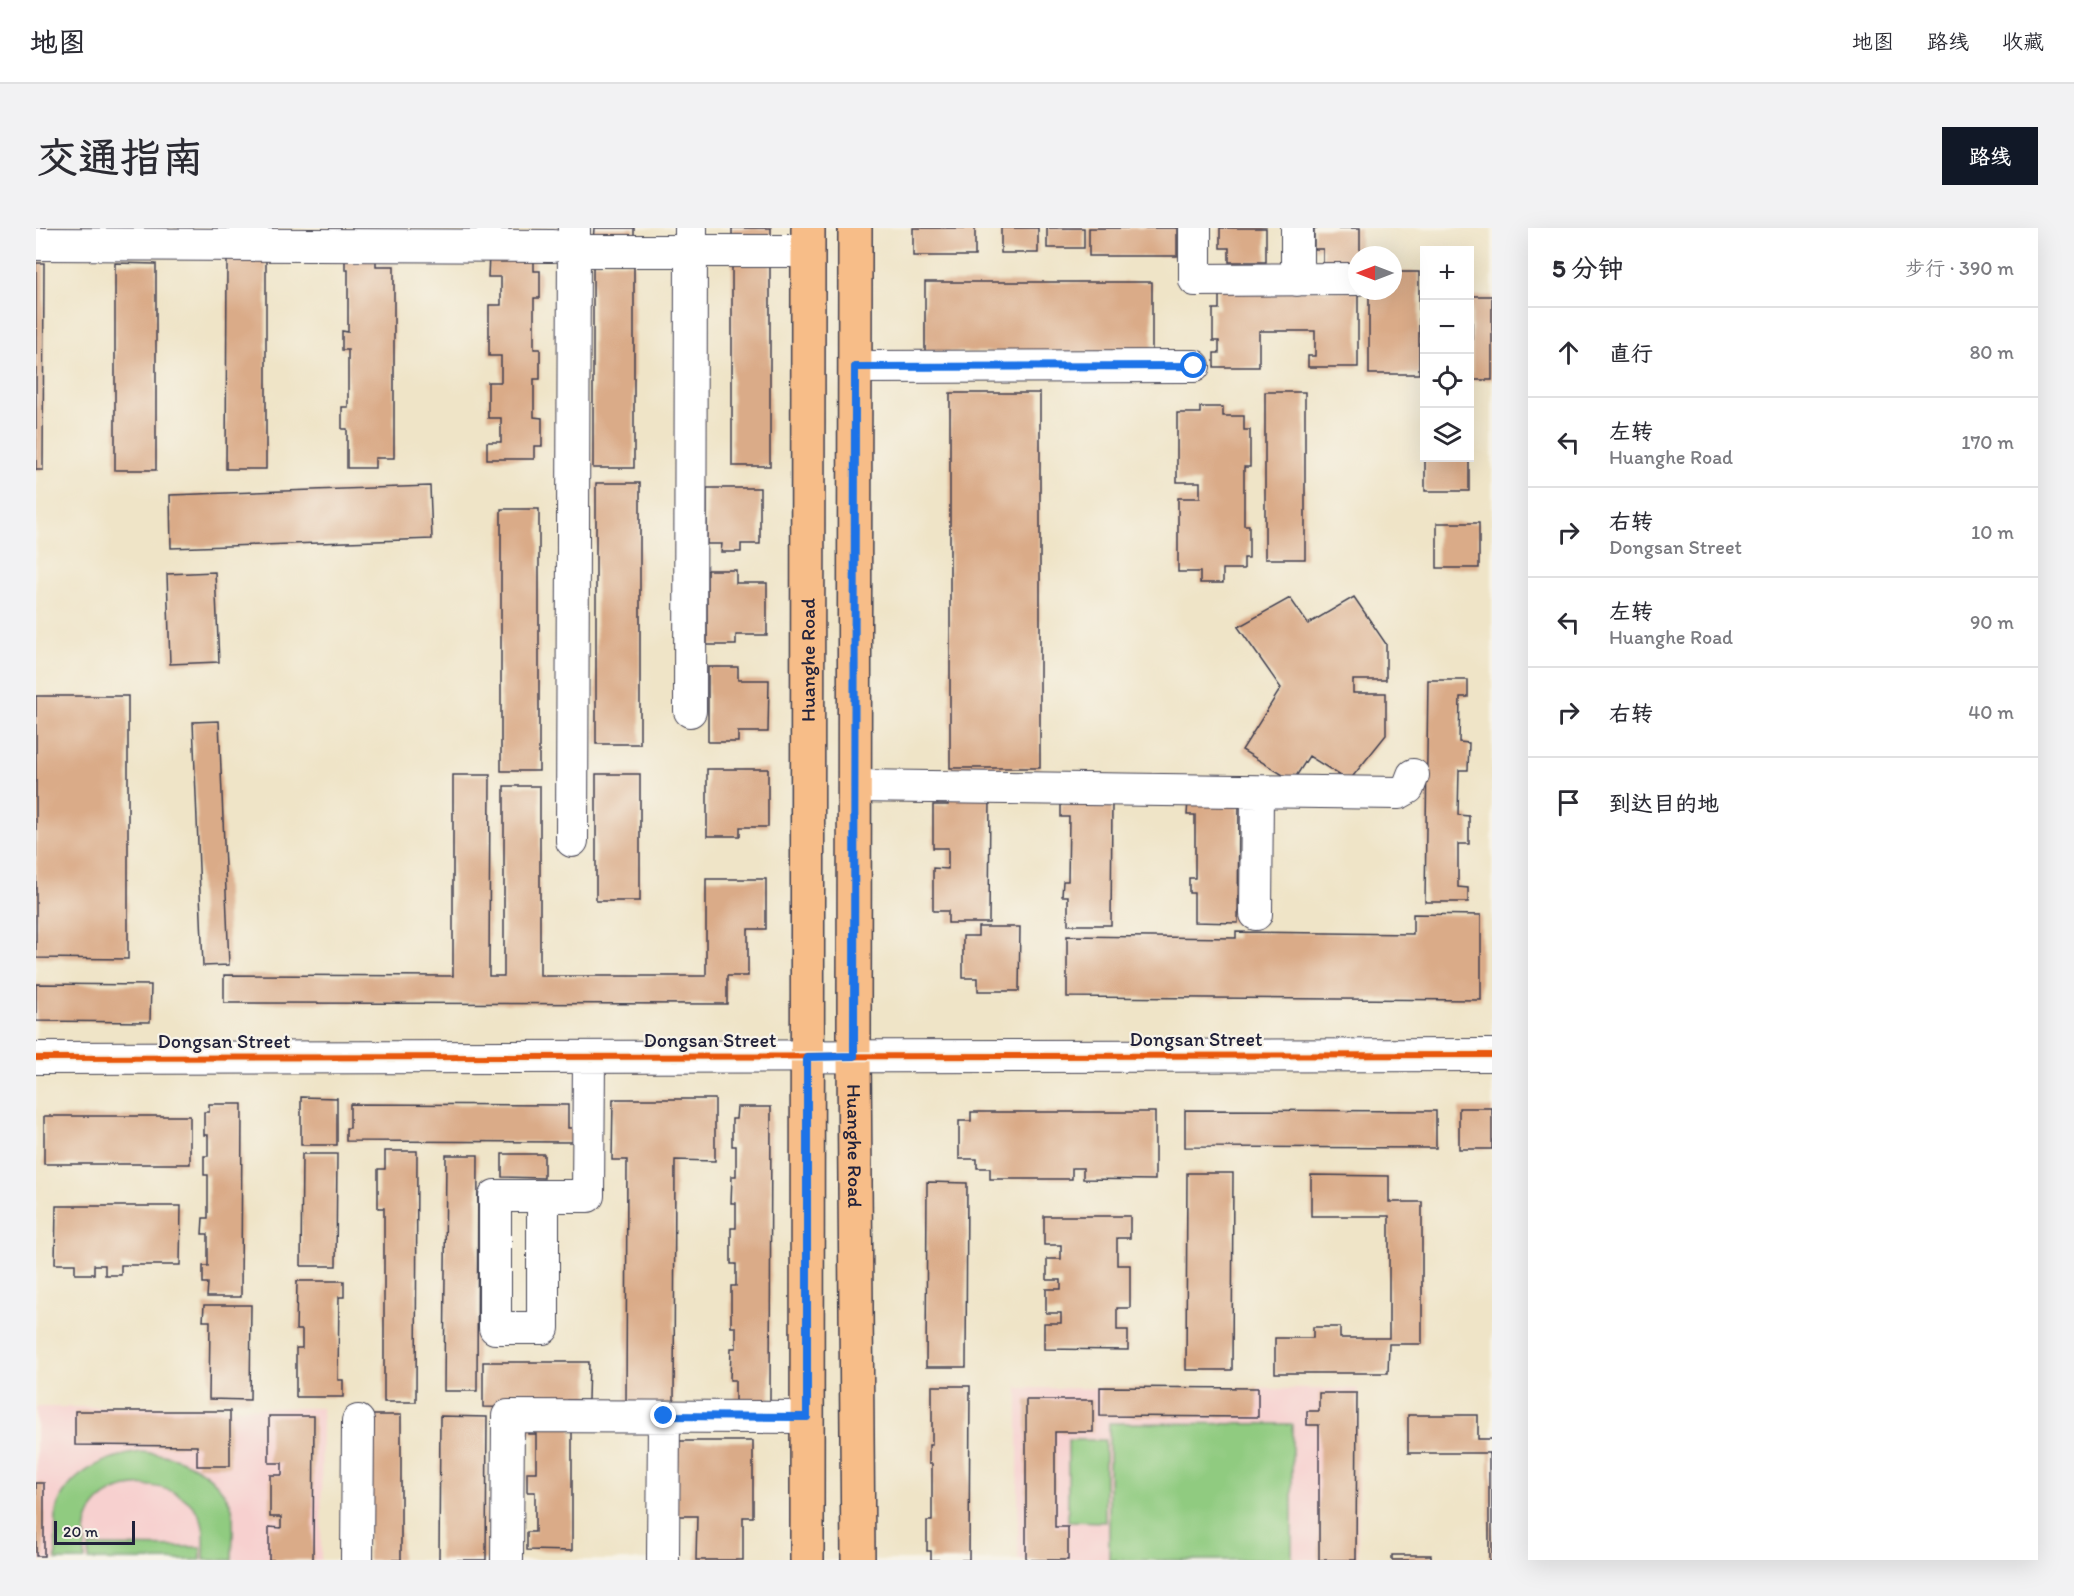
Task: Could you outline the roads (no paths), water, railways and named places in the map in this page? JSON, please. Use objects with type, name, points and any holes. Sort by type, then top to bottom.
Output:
[{"type":"main road","name":"Huanghe Road","points":[[855,228],[854,1056],[858,1560]]},
{"type":"main road","name":"Huanghe Road","points":[[807,1560],[808,240]]},
{"type":"street","points":[[1195,228],[1195,280],[1348,279]]},
{"type":"street","points":[[1297,228],[1297,280]]},
{"type":"street","points":[[36,244],[459,237],[567,242],[808,240]]},
{"type":"street","points":[[690,711],[691,240]]},
{"type":"street","points":[[567,242],[573,841]]},
{"type":"street","points":[[855,367],[1194,366]]},
{"type":"street","points":[[854,786],[1399,794],[1408,788],[1413,776]]},
{"type":"street","points":[[1256,914],[1257,792]]},
{"type":"street","name":"Dongsan Street","points":[[36,1058],[1492,1055]]},
{"type":"street","points":[[543,1196],[588,1196],[589,1057]]},
{"type":"street","points":[[507,1560],[508,1416],[807,1417]]},
{"type":"street","points":[[663,1560],[664,1416]]},
{"type":"street","points":[[357,1560],[358,1421]]}]
